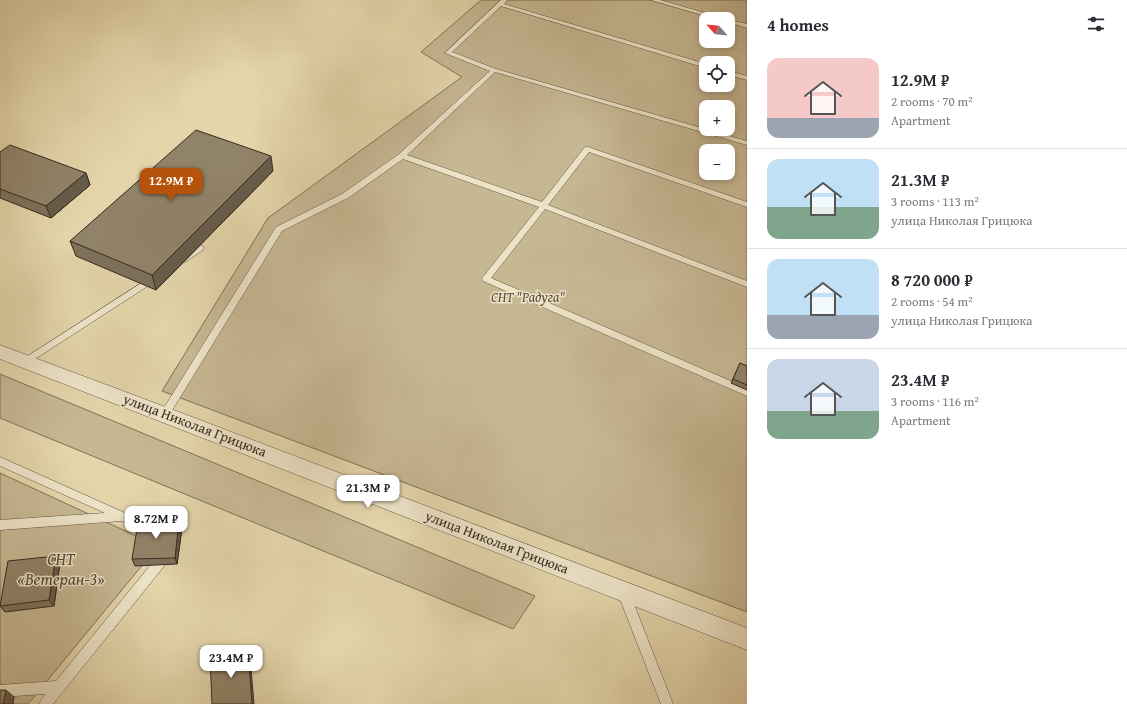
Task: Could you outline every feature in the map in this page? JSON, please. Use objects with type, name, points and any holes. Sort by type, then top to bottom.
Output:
[{"type":"street","name":"улица Николая Грицюка","points":[[0,352],[166,414],[747,639]]},
{"type":"lane","points":[[654,0],[699,12]]},
{"type":"lane","points":[[699,64],[502,2],[448,52],[494,70],[747,143]]},
{"type":"lane","points":[[735,22],[747,26]]},
{"type":"lane","points":[[166,414],[279,229],[345,196],[402,156],[494,70]]},
{"type":"lane","points":[[735,75],[747,78]]},
{"type":"lane","points":[[747,205],[588,149],[486,280],[747,392]]},
{"type":"lane","points":[[402,156],[545,206],[747,284]]},
{"type":"lane","points":[[173,266],[200,248]]},
{"type":"lane","points":[[26,362],[160,274]]},
{"type":"lane","points":[[0,461],[157,532]]},
{"type":"lane","points":[[0,525],[123,517]]},
{"type":"lane","points":[[45,704],[172,548]]},
{"type":"lane","points":[[623,590],[667,704]]},
{"type":"lane","points":[[0,691],[59,687]]},
{"type":"green space","name":"СНТ \"Радуга\"","points":[[481,0],[747,0],[747,612],[162,391],[268,218],[462,77],[421,52]]},
{"type":"green space","points":[[0,374],[535,596],[513,629],[0,418]]},
{"type":"green space","name":"СНТ «Ветеран-3»","points":[[0,473],[158,546],[28,704],[0,704]]},
{"type":"building","points":[[196,130],[271,156],[152,275],[70,241]]},
{"type":"building","points":[[10,145],[86,173],[46,206],[0,189],[0,152]]},
{"type":"building","points":[[740,363],[747,366],[747,385],[733,379]]},
{"type":"building","points":[[179,521],[175,558],[132,559],[138,523]]},
{"type":"building","points":[[56,556],[49,600],[0,606],[8,561]]},
{"type":"building","points":[[248,651],[252,704],[212,704],[210,658]]},
{"type":"building","points":[[0,690],[6,690],[3,704],[0,704]]}]
